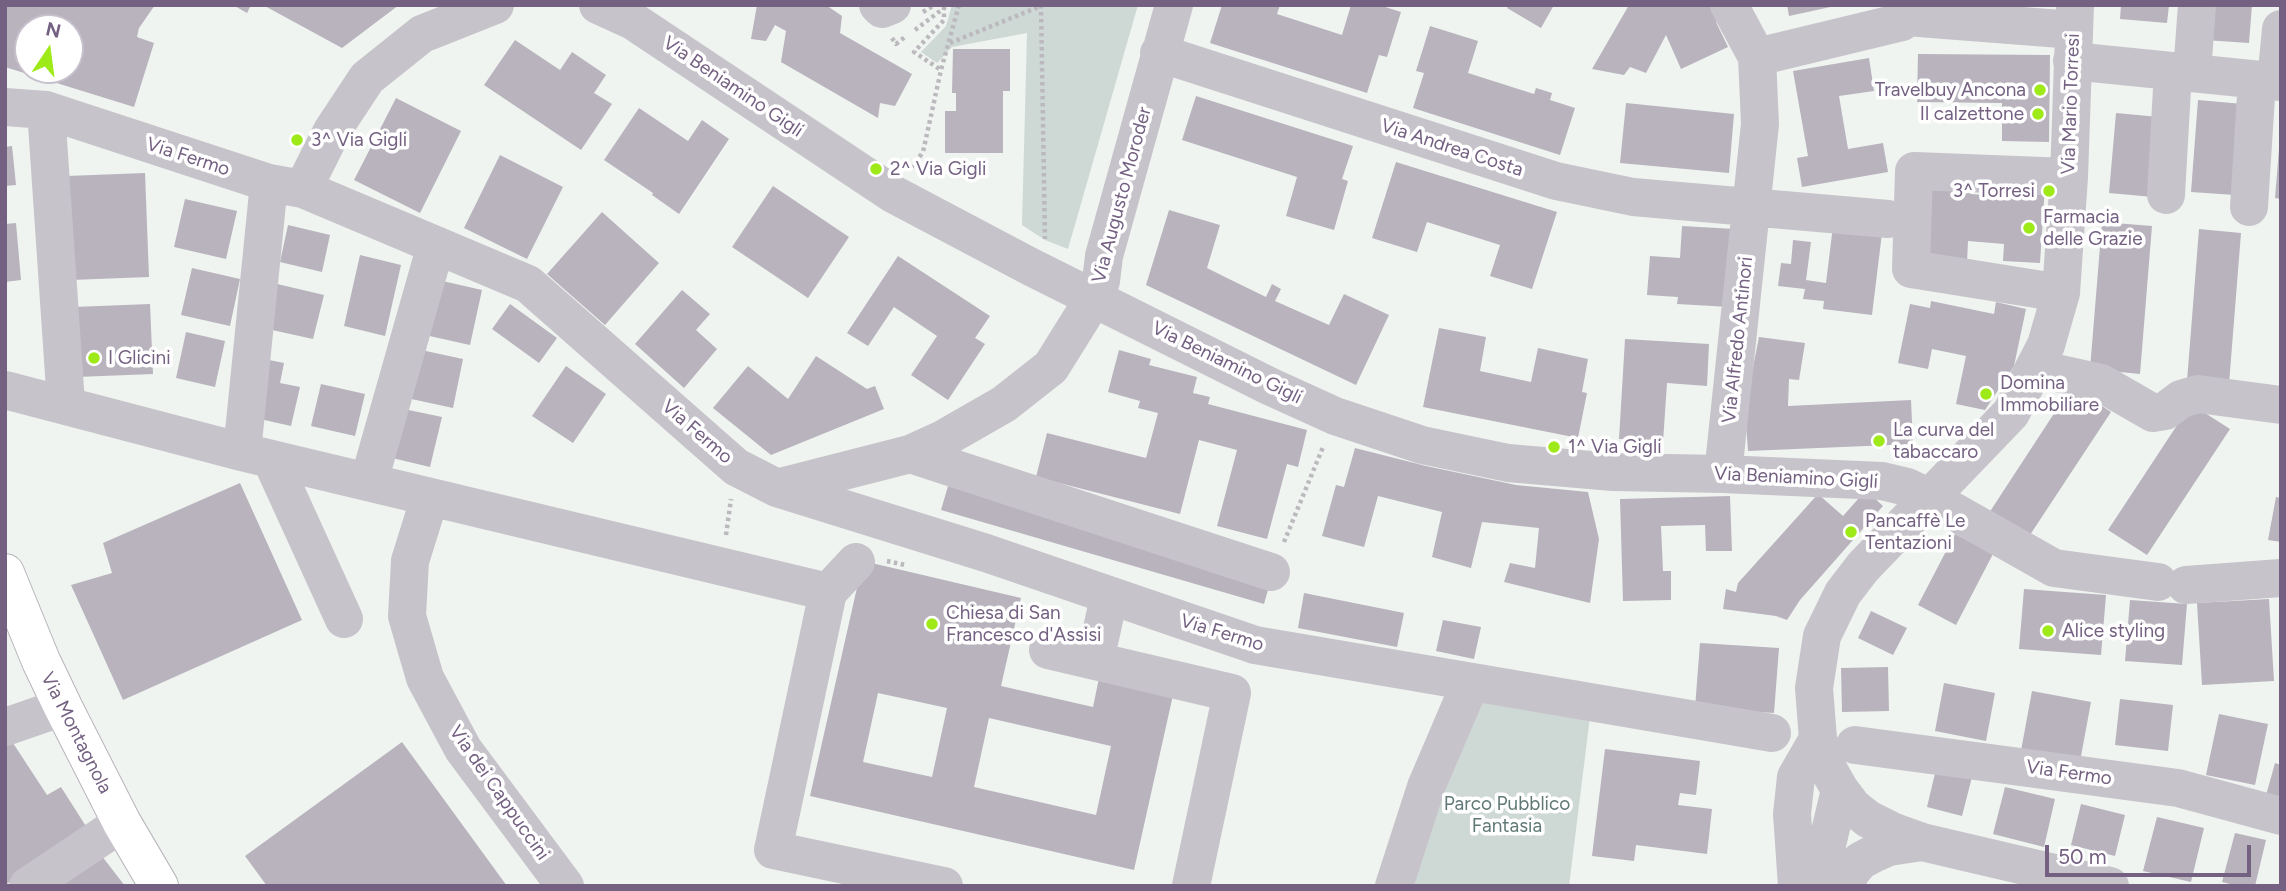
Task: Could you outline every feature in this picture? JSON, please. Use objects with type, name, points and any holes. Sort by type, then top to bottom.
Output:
[{"type":"main road","name":"Via Montagnola","points":[[5,573],[36,651],[63,707],[122,823],[159,886]]},
{"type":"street","points":[[344,619],[257,455],[286,186],[332,131],[367,78],[422,34],[495,5]]},
{"type":"street","name":"Via Beniamino Gigli","points":[[598,5],[635,13],[893,194],[1031,267],[1269,386],[1335,416],[1423,445],[1508,463],[1613,472],[1882,481],[1907,487],[1930,498],[2054,568],[2172,583],[2281,578]]},
{"type":"street","name":"Via Augusto Moroder","points":[[777,488],[910,454],[1004,404],[1051,366],[1094,298],[1101,281],[1104,256],[1174,5]]},
{"type":"street","name":"Via Alfredo Antinori","points":[[1723,474],[1760,124],[1757,57],[1729,5]]},
{"type":"street","points":[[2166,195],[2183,72],[2197,5]]},
{"type":"street","points":[[1757,57],[1911,14],[1919,18],[2074,32],[2183,72],[2271,81]]},
{"type":"street","points":[[2249,206],[2281,29]]},
{"type":"street","name":"Via Mario Torresi","points":[[2074,32],[2069,177],[2061,293],[2046,345],[2011,413],[1863,567],[1832,611],[1822,636],[1814,688],[1818,739],[1827,767],[1840,790],[1868,819],[1922,842],[2110,886]]},
{"type":"street","name":"Via Andrea Costa","points":[[1159,53],[1556,181],[1633,197],[1752,207]]},
{"type":"street","name":"Via Fermo","points":[[5,107],[46,110],[286,186],[528,284],[736,467],[777,488],[985,553],[1255,645],[1470,684],[1772,733]]},
{"type":"street","points":[[46,110],[65,404]]},
{"type":"street","points":[[2061,293],[1912,269],[1914,171],[2069,177]]},
{"type":"street","points":[[1752,207],[1888,219]]},
{"type":"street","points":[[369,481],[436,245]]},
{"type":"street","points":[[2034,368],[2101,383],[2153,413],[2165,411],[2181,398],[2198,394],[2281,404]]},
{"type":"street","points":[[5,390],[257,455],[828,592]]},
{"type":"street","points":[[910,454],[1271,572]]},
{"type":"street","name":"Via dei Cappuccini","points":[[430,497],[410,561],[407,616],[425,678],[463,749],[565,886]]},
{"type":"street","points":[[856,562],[828,592],[773,850],[944,886]]},
{"type":"street","points":[[1095,661],[1109,597]]},
{"type":"street","points":[[1048,650],[1232,694],[1191,886]]},
{"type":"street","points":[[1394,886],[1426,787],[1470,684]]},
{"type":"street","points":[[5,727],[63,707]]},
{"type":"street","points":[[1805,879],[1793,814],[1796,777],[1818,739]]},
{"type":"street","name":"Via Fermo","points":[[1855,745],[2178,788],[2281,816]]},
{"type":"street","points":[[1805,879],[1802,824],[1816,797],[1840,790]]},
{"type":"street","points":[[28,886],[122,823]]},
{"type":"street","points":[[1846,886],[1850,873],[1860,862],[1875,853],[1889,847],[1922,842]]},
{"type":"path","points":[[934,5],[896,14],[896,44],[944,8],[944,20],[914,52],[940,71]]},
{"type":"path","points":[[893,194],[923,152],[940,71],[959,5]]},
{"type":"path","points":[[949,43],[1041,5],[1045,240],[1031,267]]},
{"type":"path","points":[[1294,517],[1319,455]]},
{"type":"green space","points":[[952,5],[1138,5],[1068,249],[1045,240],[1022,225],[1027,33],[952,47],[937,63],[921,52],[946,26]]},
{"type":"green space","name":"Parco Pubblico Fantasia","points":[[1479,694],[1590,717],[1569,886],[1407,886]]},
{"type":"building","points":[[5,5],[155,5],[139,28],[137,37],[154,43],[134,107],[60,84],[84,84],[84,14],[14,14],[14,70],[5,67]]},
{"type":"building","points":[[233,5],[251,5],[247,13]]},
{"type":"building","points":[[263,5],[399,5],[342,48]]},
{"type":"building","points":[[757,5],[826,5],[842,16],[840,33],[912,74],[895,106],[880,103],[878,118],[781,62],[786,31],[775,25],[766,41],[751,39]]},
{"type":"building","points":[[1222,5],[1280,5],[1277,14],[1342,35],[1351,5],[1379,5],[1401,12],[1387,57],[1379,55],[1367,93],[1210,43]]},
{"type":"building","points":[[1509,5],[1554,5],[1541,28],[1507,8]]},
{"type":"building","points":[[1629,5],[1711,5],[1722,14],[1716,22],[1728,47],[1681,69],[1666,35],[1646,73],[1630,67],[1624,75],[1592,69]]},
{"type":"building","points":[[1787,5],[1835,5],[1835,6],[1789,16]]},
{"type":"building","points":[[2121,5],[2169,5],[2167,23],[2120,19]]},
{"type":"building","points":[[2208,5],[2252,5],[2249,43],[2205,40]]},
{"type":"building","points":[[1430,26],[1478,41],[1468,73],[1534,94],[1536,88],[1552,93],[1550,100],[1575,108],[1560,155],[1413,108],[1424,73],[1416,71]]},
{"type":"building","points":[[515,40],[560,70],[572,52],[606,75],[594,93],[612,104],[581,150],[484,85]]},
{"type":"building","points":[[953,49],[1010,49],[1010,91],[1003,91],[1003,153],[945,153],[945,111],[956,111],[956,93],[952,93]]},
{"type":"building","points":[[1918,54],[2050,55],[2049,142],[2002,141],[2002,103],[1917,102]]},
{"type":"building","points":[[1869,58],[1874,91],[1839,96],[1848,149],[1883,143],[1888,172],[1802,187],[1797,158],[1808,156],[1793,71]]},
{"type":"building","points":[[1196,96],[1353,146],[1342,179],[1348,181],[1334,230],[1286,216],[1297,177],[1182,140]]},
{"type":"building","points":[[396,98],[461,131],[420,213],[354,180]]},
{"type":"building","points":[[2198,100],[2243,104],[2235,195],[2191,192]]},
{"type":"building","points":[[1626,103],[1734,114],[1729,173],[1620,163]]},
{"type":"building","points":[[639,108],[688,141],[702,120],[729,139],[679,214],[604,160]]},
{"type":"building","points":[[2116,113],[2159,117],[2153,197],[2109,193]]},
{"type":"building","points":[[12,146],[16,185],[5,186],[5,147]]},
{"type":"building","points":[[2281,149],[2281,199],[2275,198]]},
{"type":"building","points":[[500,155],[563,187],[527,259],[464,228]]},
{"type":"building","points":[[1396,162],[1557,212],[1532,289],[1490,276],[1500,245],[1427,222],[1417,252],[1372,238]]},
{"type":"building","points":[[145,173],[149,277],[71,280],[67,176]]},
{"type":"building","points":[[1932,178],[1972,181],[1971,194],[2008,197],[2008,184],[2045,186],[2040,263],[2003,261],[2004,244],[1968,241],[1967,263],[1926,260]]},
{"type":"building","points":[[773,186],[849,237],[808,298],[732,247]]},
{"type":"building","points":[[185,199],[237,211],[226,259],[174,247]]},
{"type":"building","points":[[1169,210],[1220,225],[1207,268],[1266,297],[1272,284],[1281,289],[1275,301],[1329,325],[1344,294],[1389,315],[1356,385],[1146,285]]},
{"type":"building","points":[[602,212],[659,263],[605,325],[547,274]]},
{"type":"building","points":[[2102,222],[2152,226],[2140,374],[2090,369]]},
{"type":"building","points":[[16,223],[21,280],[5,282],[5,224]]},
{"type":"building","points":[[288,225],[330,235],[322,272],[280,262]]},
{"type":"building","points":[[1682,226],[1735,229],[1730,307],[1677,304],[1678,297],[1647,295],[1650,256],[1680,258]]},
{"type":"building","points":[[1833,226],[1882,233],[1872,315],[1823,309],[1824,301],[1803,299],[1805,289],[1778,286],[1781,263],[1791,264],[1793,240],[1811,242],[1806,280],[1826,283]]},
{"type":"building","points":[[2199,229],[2241,233],[2229,384],[2187,381]]},
{"type":"building","points":[[360,255],[401,265],[385,336],[344,326]]},
{"type":"building","points":[[898,256],[990,316],[975,338],[985,344],[948,400],[911,375],[937,336],[894,307],[868,346],[847,333]]},
{"type":"building","points":[[192,268],[240,279],[230,326],[181,315]]},
{"type":"building","points":[[438,280],[482,290],[470,345],[425,335]]},
{"type":"building","points":[[273,283],[324,295],[313,339],[263,328]]},
{"type":"building","points":[[682,290],[710,314],[696,330],[717,349],[684,388],[635,344]]},
{"type":"building","points":[[1931,301],[1994,314],[1996,302],[2026,309],[2014,366],[1985,410],[1956,404],[1966,356],[1932,349],[1928,369],[1898,363],[1910,304],[1930,308]]},
{"type":"building","points":[[150,304],[153,374],[77,377],[73,307]]},
{"type":"building","points":[[510,304],[557,338],[539,363],[492,329]]},
{"type":"building","points":[[1439,328],[1486,337],[1480,371],[1531,382],[1538,348],[1588,359],[1582,392],[1587,393],[1578,438],[1423,407]]},
{"type":"building","points":[[186,332],[225,341],[215,387],[176,378]]},
{"type":"building","points":[[1759,337],[1805,343],[1799,380],[1789,379],[1788,406],[1911,400],[1913,444],[1748,451],[1745,408]]},
{"type":"building","points":[[1625,339],[1709,344],[1707,386],[1667,383],[1663,442],[1619,439]]},
{"type":"building","points":[[412,348],[463,359],[453,408],[402,397]]},
{"type":"building","points":[[1119,350],[1151,359],[1149,365],[1197,377],[1193,393],[1210,397],[1208,404],[1307,430],[1298,467],[1287,464],[1267,539],[1217,526],[1237,450],[1199,440],[1180,514],[1036,477],[1047,433],[1146,458],[1158,413],[1138,408],[1140,401],[1108,392]]},
{"type":"building","points":[[816,356],[867,389],[875,386],[884,409],[771,455],[713,408],[748,366],[788,399]]},
{"type":"building","points":[[264,359],[284,363],[280,383],[300,387],[291,426],[251,417]]},
{"type":"building","points":[[566,366],[606,394],[573,443],[532,416]]},
{"type":"building","points":[[321,384],[365,394],[355,436],[311,426]]},
{"type":"building","points":[[2072,386],[2111,412],[2028,538],[1989,513]]},
{"type":"building","points":[[2191,404],[2230,429],[2147,555],[2108,530]]},
{"type":"building","points":[[399,408],[442,417],[430,467],[388,457]]},
{"type":"building","points":[[1355,448],[1516,485],[1588,492],[1599,539],[1590,603],[1504,582],[1510,563],[1535,568],[1539,528],[1482,522],[1471,568],[1432,557],[1442,512],[1378,496],[1364,547],[1322,536],[1336,485],[1344,487]]},
{"type":"building","points":[[240,483],[302,620],[123,700],[71,585],[112,573],[103,543]]},
{"type":"building","points":[[948,486],[1271,579],[1264,604],[941,510]]},
{"type":"building","points":[[1866,490],[1883,506],[1800,600],[1787,620],[1723,609],[1726,589],[1736,592],[1738,583],[1818,494],[1843,516]]},
{"type":"building","points":[[1730,496],[1732,551],[1706,551],[1705,525],[1661,526],[1663,571],[1671,571],[1671,600],[1623,601],[1620,499]]},
{"type":"building","points":[[2276,497],[2281,498],[2281,542],[2268,540]]},
{"type":"building","points":[[1955,534],[1993,554],[1956,625],[1918,605]]},
{"type":"building","points":[[863,561],[1021,598],[1001,686],[1093,707],[1099,678],[1173,695],[1134,870],[810,796]],"holes":[[[878,693],[947,708],[932,777],[863,762]],[[989,718],[1111,746],[1096,815],[974,787]]]},
{"type":"building","points":[[2024,589],[2106,595],[2101,655],[2019,649]]},
{"type":"building","points":[[1304,593],[1404,613],[1397,647],[1298,628]]},
{"type":"building","points":[[2269,599],[2274,681],[2202,685],[2197,603]]},
{"type":"building","points":[[2130,600],[2187,604],[2182,665],[2125,661]]},
{"type":"building","points":[[1871,611],[1907,628],[1893,655],[1858,638]]},
{"type":"building","points":[[1443,620],[1481,627],[1474,659],[1436,651]]},
{"type":"building","points":[[1700,643],[1779,648],[1774,713],[1695,708]]},
{"type":"building","points":[[1888,667],[1889,711],[1842,712],[1841,668]]},
{"type":"building","points":[[1944,683],[1995,693],[1986,741],[1935,731]]},
{"type":"building","points":[[2032,691],[2091,702],[2079,767],[2020,756]]},
{"type":"building","points":[[2120,699],[2173,705],[2168,751],[2115,745]]},
{"type":"building","points":[[2219,714],[2268,724],[2255,785],[2206,775]]},
{"type":"building","points":[[11,740],[47,795],[61,787],[89,831],[5,885],[5,744]]},
{"type":"building","points":[[402,742],[507,886],[267,886],[245,856]]},
{"type":"building","points":[[1605,749],[1700,761],[1696,795],[1680,793],[1678,805],[1712,809],[1707,854],[1636,845],[1634,861],[1592,856]]},
{"type":"building","points":[[2275,763],[2281,765],[2281,804],[2265,799]]},
{"type":"building","points":[[1936,769],[1972,777],[1962,816],[1927,807]]},
{"type":"building","points":[[2005,787],[2055,799],[2044,847],[1993,834]]},
{"type":"building","points":[[2081,804],[2125,815],[2115,856],[2071,845]]},
{"type":"building","points":[[2157,817],[2204,828],[2191,882],[2143,871]]},
{"type":"building","points":[[2235,833],[2266,840],[2255,886],[2222,882]]},
{"type":"building","points":[[98,851],[125,886],[52,886]]},
{"type":"place","name":"Travelbuy Ancona","points":[[2040,90]]},
{"type":"place","name":"Il calzettone","points":[[2038,114]]},
{"type":"place","name":"3^ Via Gigli","points":[[297,140]]},
{"type":"place","name":"2^ Via Gigli","points":[[876,169]]},
{"type":"place","name":"3^ Torresi","points":[[2049,191]]},
{"type":"place","name":"Farmacia delle Grazie","points":[[2029,228]]},
{"type":"place","name":"I Glicini","points":[[94,358]]},
{"type":"place","name":"Domina Immobiliare","points":[[1986,394]]},
{"type":"place","name":"La curva del tabaccaro","points":[[1879,441]]},
{"type":"place","name":"1^ Via Gigli","points":[[1554,447]]},
{"type":"place","name":"Pancaffè Le Tentazioni","points":[[1851,532]]},
{"type":"place","name":"Chiesa di San Francesco d'Assisi","points":[[932,624]]},
{"type":"place","name":"Alice styling","points":[[2048,631]]}]
